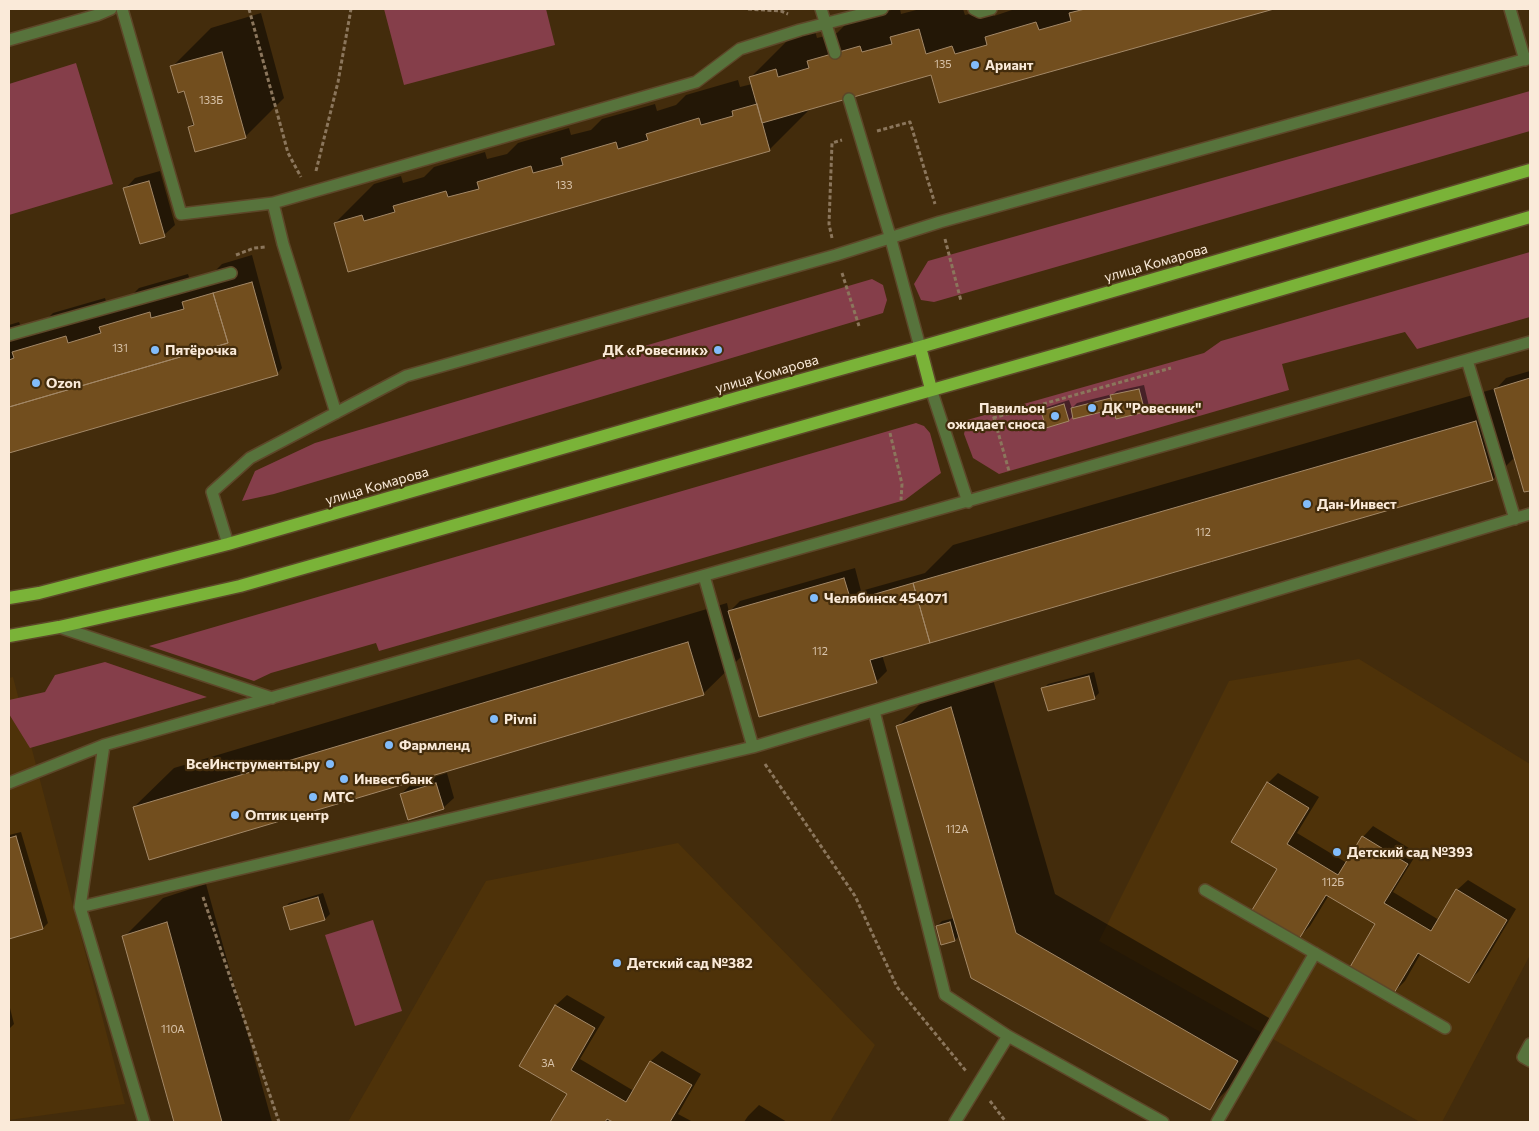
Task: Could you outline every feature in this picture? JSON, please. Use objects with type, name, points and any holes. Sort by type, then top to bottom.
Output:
[{"type":"main road","name":"улица Комарова","points":[[9,598],[39,593],[228,544],[920,347],[1530,170]]},
{"type":"main road","points":[[9,636],[59,627],[240,586],[1066,352],[1530,217]]},
{"type":"main road","points":[[920,347],[931,389]]},
{"type":"lane","points":[[9,40],[97,15],[111,9]]},
{"type":"lane","points":[[122,9],[181,214],[273,203],[696,82],[740,49],[882,9]]},
{"type":"lane","points":[[822,9],[835,53]]},
{"type":"lane","points":[[974,9],[980,12],[991,9]]},
{"type":"lane","points":[[228,544],[212,492],[250,458],[406,376],[836,255],[890,236],[1528,59],[1510,9]]},
{"type":"lane","points":[[849,99],[890,236],[920,347]]},
{"type":"lane","points":[[273,203],[283,244],[336,412]]},
{"type":"lane","points":[[9,336],[230,273]]},
{"type":"lane","points":[[9,783],[104,745],[1530,342]]},
{"type":"lane","points":[[1467,360],[1515,520]]},
{"type":"lane","points":[[931,389],[968,502]]},
{"type":"lane","points":[[80,908],[754,747],[1530,514]]},
{"type":"lane","points":[[704,576],[754,747]]},
{"type":"lane","points":[[59,627],[272,698]]},
{"type":"lane","points":[[874,711],[945,995],[1008,1036],[1163,1122]]},
{"type":"lane","points":[[104,745],[80,908],[144,1122]]},
{"type":"lane","points":[[1204,890],[1445,1028]]},
{"type":"lane","points":[[1217,1122],[1315,953]]},
{"type":"lane","points":[[955,1122],[1008,1036]]},
{"type":"lane","points":[[1530,1044],[1522,1057],[1530,1061]]},
{"type":"path","points":[[249,9],[288,153],[310,193]]},
{"type":"path","points":[[310,193],[338,82],[351,9]]},
{"type":"path","points":[[859,326],[836,255],[829,224],[832,143],[910,122],[940,222],[960,301]]},
{"type":"path","points":[[230,273],[224,259],[254,248],[283,244]]},
{"type":"path","points":[[993,418],[1170,368]]},
{"type":"path","points":[[990,404],[1014,488]]},
{"type":"path","points":[[890,433],[902,484],[899,521]]},
{"type":"path","points":[[754,747],[855,896],[897,987],[1006,1122]]},
{"type":"path","points":[[197,880],[279,1122]]},
{"type":"shaded area","points":[[384,9],[546,9],[555,45],[404,85]]},
{"type":"shaded area","points":[[76,63],[113,184],[9,215],[9,84]]},
{"type":"shaded area","points":[[1530,91],[1530,131],[934,302],[921,300],[914,284],[928,261]]},
{"type":"shaded area","points":[[1530,252],[1530,317],[1417,349],[1405,332],[1282,364],[1289,390],[999,474],[973,458],[964,434],[967,420],[1204,353],[1221,341]]},
{"type":"shaded area","points":[[872,279],[883,285],[887,300],[883,313],[274,494],[242,501],[255,471],[315,443]]},
{"type":"shaded area","points":[[916,423],[924,426],[930,433],[941,473],[905,500],[379,651],[376,643],[271,673],[254,681],[149,646]]},
{"type":"shaded area","name":"Детский сад №393","points":[[1359,659],[1530,764],[1530,955],[1442,1122],[1420,1122],[1099,941],[1229,681]]},
{"type":"shaded area","points":[[105,662],[207,697],[30,748],[9,714],[9,700],[45,692],[55,675]]},
{"type":"shaded area","points":[[13,677],[125,1104],[9,1120],[9,678]]},
{"type":"shaded area","name":"Детский сад №382","points":[[678,843],[875,1045],[830,1122],[348,1122],[486,881]]},
{"type":"shaded area","points":[[373,920],[402,1011],[355,1026],[325,935]]},
{"type":"building","points":[[1085,9],[1274,9],[939,103],[931,75],[762,123],[749,77],[776,69],[778,77],[809,68],[807,61],[860,46],[862,52],[892,44],[890,37],[919,29],[926,54],[952,46],[955,54],[987,45],[985,37],[1036,22],[1039,30],[1071,21],[1069,13]]},
{"type":"building","points":[[222,52],[246,138],[195,152],[188,127],[194,125],[184,91],[178,93],[170,66]]},
{"type":"building","points":[[757,104],[770,151],[348,272],[334,223],[362,215],[364,221],[395,212],[393,206],[446,191],[448,197],[479,189],[477,182],[531,166],[533,173],[563,165],[561,158],[616,142],[618,149],[648,140],[646,134],[699,118],[701,125],[733,116],[732,111]]},
{"type":"building","points":[[149,181],[165,237],[140,244],[123,188]]},
{"type":"building","points":[[252,282],[278,375],[9,453],[9,407],[228,343],[213,293]]},
{"type":"building","points":[[213,293],[228,343],[9,407],[9,360],[14,358],[12,352],[66,336],[68,343],[101,333],[99,327],[150,312],[151,318],[184,309],[182,302]]},
{"type":"building","points":[[1530,378],[1530,491],[1524,492],[1494,389]]},
{"type":"building","points":[[1139,389],[1145,412],[1116,419],[1110,395]]},
{"type":"building","name":"ДК \"Ровесник\"","points":[[1111,398],[1114,409],[1073,419],[1071,408]]},
{"type":"building","name":"Павильон ожидает сноса","points":[[1064,404],[1069,421],[1046,428],[1041,411]]},
{"type":"building","points":[[1476,421],[1493,480],[930,643],[913,583]]},
{"type":"building","points":[[844,578],[851,601],[913,583],[930,643],[870,660],[877,683],[759,717],[728,611]]},
{"type":"building","points":[[688,642],[704,695],[149,860],[133,807]]},
{"type":"building","points":[[1089,676],[1095,699],[1048,711],[1041,688]]},
{"type":"building","points":[[951,707],[1016,933],[1238,1061],[1210,1110],[971,978],[896,726]]},
{"type":"building","points":[[1267,782],[1309,808],[1287,844],[1338,875],[1362,836],[1408,864],[1384,903],[1431,931],[1456,889],[1507,920],[1469,983],[1418,953],[1394,993],[1350,967],[1375,924],[1326,895],[1299,939],[1252,910],[1277,869],[1231,842]]},
{"type":"building","points":[[436,783],[444,809],[408,820],[400,794]]},
{"type":"building","points":[[16,836],[43,929],[9,939],[9,838]]},
{"type":"building","points":[[318,897],[325,920],[290,930],[283,907]]},
{"type":"building","points":[[167,922],[222,1122],[174,1122],[122,936]]},
{"type":"building","points":[[950,922],[955,941],[941,945],[936,926]]},
{"type":"building","points":[[555,1005],[595,1028],[571,1070],[626,1102],[650,1061],[692,1085],[670,1122],[613,1122],[607,1119],[605,1122],[550,1122],[567,1094],[519,1066]]},
{"type":"place","name":"Ариант","points":[[975,65]]},
{"type":"place","name":"Пятёрочка","points":[[155,350]]},
{"type":"place","name":"ДК «Ровесник»","points":[[718,350]]},
{"type":"place","name":"Ozon","points":[[36,383]]},
{"type":"place","name":"ДК \"Ровесник\"","points":[[1092,408]]},
{"type":"place","name":"Павильон ожидает сноса","points":[[1055,416]]},
{"type":"place","name":"Дан-Инвест","points":[[1307,504]]},
{"type":"place","name":"Челябинск 454071","points":[[814,598]]},
{"type":"place","name":"Pivni","points":[[494,719]]},
{"type":"place","name":"Фармленд","points":[[389,745]]},
{"type":"place","name":"ВсеИнструменты.ру","points":[[330,764]]},
{"type":"place","name":"Инвестбанк","points":[[344,779]]},
{"type":"place","name":"МТС","points":[[313,797]]},
{"type":"place","name":"Оптик центр","points":[[235,815]]},
{"type":"place","name":"Детский сад №393","points":[[1337,852]]},
{"type":"place","name":"Детский сад №382","points":[[617,963]]}]
